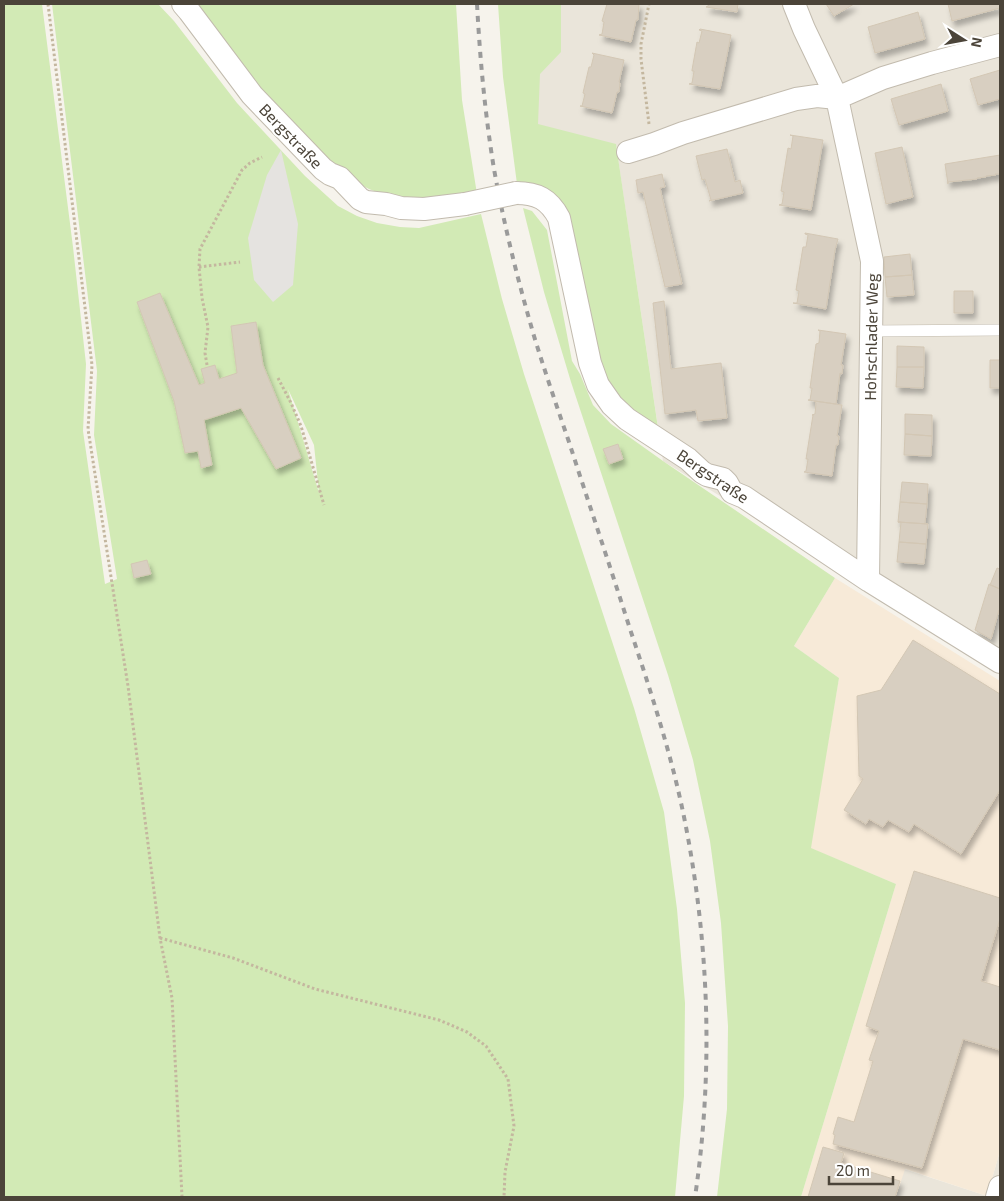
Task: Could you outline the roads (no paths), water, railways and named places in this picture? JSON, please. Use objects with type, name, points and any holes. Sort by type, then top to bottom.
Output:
[{"type":"street","name":"Bergstraße","points":[[183,4],[252,95],[323,169],[340,178],[360,199],[373,204],[386,204],[408,209],[433,209],[516,193],[539,197],[547,202],[558,218],[590,363],[598,384],[612,405],[627,419],[688,459],[702,472],[723,479],[732,492],[744,497],[868,580],[1000,662]]},
{"type":"street","name":"Hohschlader Weg","points":[[794,4],[837,98],[872,261],[868,580]]},
{"type":"street","points":[[628,152],[683,133],[796,99],[816,96],[837,98],[883,78],[1000,45]]},
{"type":"street","points":[[997,1197],[1000,1187]]},
{"type":"lane","points":[[871,331],[1000,330]]},
{"type":"railway","points":[[477,4],[483,86],[494,169],[517,274],[542,363],[659,720],[678,789],[692,859],[699,907],[706,1004],[705,1101],[695,1197]]}]
